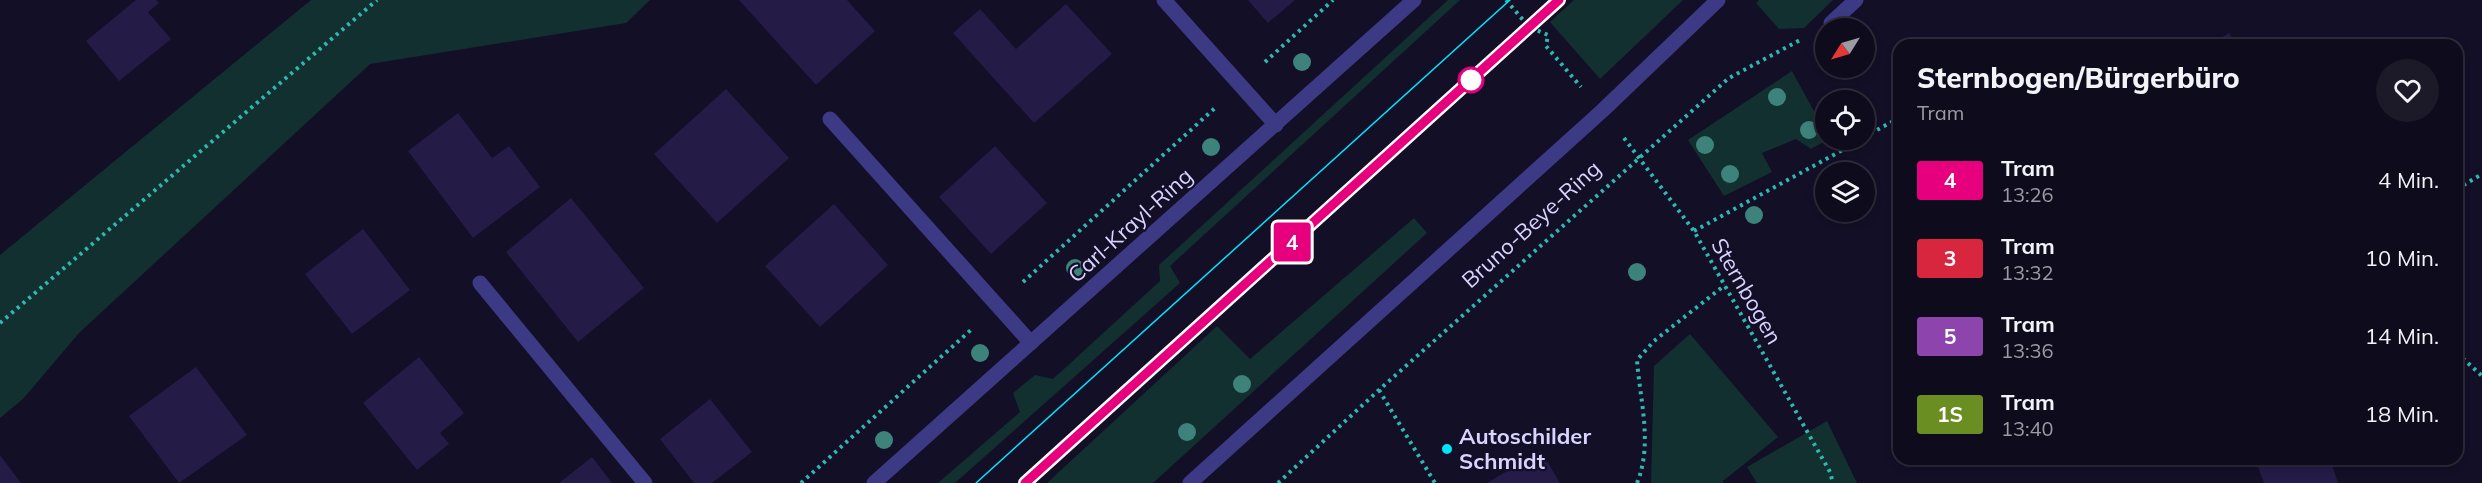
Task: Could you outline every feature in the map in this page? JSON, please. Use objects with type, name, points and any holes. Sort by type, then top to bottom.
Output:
[{"type":"street","points":[[1164,0],[1276,125]]},
{"type":"street","name":"Carl-Krayl-Ring","points":[[874,483],[1414,0]]},
{"type":"street","name":"Bruno-Beye-Ring","points":[[1190,483],[1602,111],[1718,0]]},
{"type":"street","points":[[1836,18],[1856,0]]},
{"type":"street","points":[[830,119],[1031,343]]},
{"type":"street","points":[[480,283],[645,483]]},
{"type":"path","points":[[0,323],[377,0]]},
{"type":"path","name":"Carl-Krayl-Ring","points":[[801,483],[1333,0]]},
{"type":"path","points":[[1506,0],[1529,27],[1548,34],[1546,46],[1584,90]]},
{"type":"path","name":"Bruno-Beye-Ring","points":[[1278,483],[1729,78],[1815,32]]},
{"type":"path","points":[[1875,131],[1893,121]]},
{"type":"path","name":"Sternbogen","points":[[1622,134],[1694,231],[1830,472],[1833,483]]},
{"type":"path","points":[[1694,231],[1841,150]]},
{"type":"path","points":[[2463,185],[2482,174]]},
{"type":"path","points":[[1637,483],[1641,473],[1645,440],[1637,360],[1654,341],[1725,285]]},
{"type":"path","points":[[2463,358],[2482,376]]},
{"type":"path","points":[[1379,390],[1435,483]]},
{"type":"green space","points":[[311,0],[650,0],[626,23],[370,64],[79,333],[23,399],[0,418],[0,255]]},
{"type":"green space","points":[[1448,0],[1460,0],[1170,266],[1180,283],[955,483],[938,483],[1020,412],[1013,393],[1035,375],[1053,379],[1160,281],[1159,265]]},
{"type":"green space","points":[[1574,0],[1683,0],[1600,79],[1550,22]]},
{"type":"green space","points":[[1759,0],[1833,0],[1804,28],[1779,29],[1756,3]]},
{"type":"green space","points":[[1792,71],[1815,113],[1815,147],[1811,149],[1796,139],[1762,153],[1772,172],[1724,196],[1688,140]]},
{"type":"green space","points":[[1414,218],[1427,233],[1153,483],[1047,483],[1217,326],[1250,359]]},
{"type":"green space","points":[[1690,334],[1778,437],[1723,483],[1651,483],[1654,366]]},
{"type":"green space","points":[[1827,421],[1857,483],[1757,483],[1747,467]]},
{"type":"building","points":[[136,0],[156,0],[159,3],[148,12],[171,39],[119,81],[86,41]]},
{"type":"building","points":[[739,0],[847,0],[875,31],[816,85]]},
{"type":"building","points":[[1248,0],[1295,0],[1268,23]]},
{"type":"building","points":[[1066,4],[1112,54],[1034,123],[953,33],[980,9],[1016,49]]},
{"type":"building","points":[[2229,33],[2233,39],[2219,39]]},
{"type":"building","points":[[726,89],[789,158],[717,223],[654,154]]},
{"type":"building","points":[[458,113],[492,158],[509,146],[540,187],[473,238],[408,151]]},
{"type":"building","points":[[995,146],[1047,203],[991,254],[939,197]]},
{"type":"building","points":[[571,198],[644,288],[578,342],[506,252]]},
{"type":"building","points":[[834,204],[888,265],[820,327],[765,266]]},
{"type":"building","points":[[363,229],[410,290],[352,334],[305,274]]},
{"type":"building","points":[[419,357],[464,413],[440,433],[449,444],[417,470],[363,403]]},
{"type":"building","points":[[196,367],[247,435],[179,483],[129,416]]},
{"type":"building","points":[[710,399],[752,452],[712,483],[694,483],[660,439]]},
{"type":"building","points":[[1541,451],[1560,483],[1487,483]]},
{"type":"building","points":[[0,455],[21,483],[0,483]]},
{"type":"building","points":[[592,457],[612,483],[559,483]]},
{"type":"building","points":[[2257,465],[2332,465],[2338,483],[2264,483]]},
{"type":"tram line","points":[[976,483],[1510,0]]},
{"type":"tram line","points":[[1025,483],[1559,0]]},
{"type":"tram line","name":"4","points":[[1025,483],[1559,0]]},
{"type":"place","name":"Autoschilder Schmidt","points":[[1447,449]]}]
